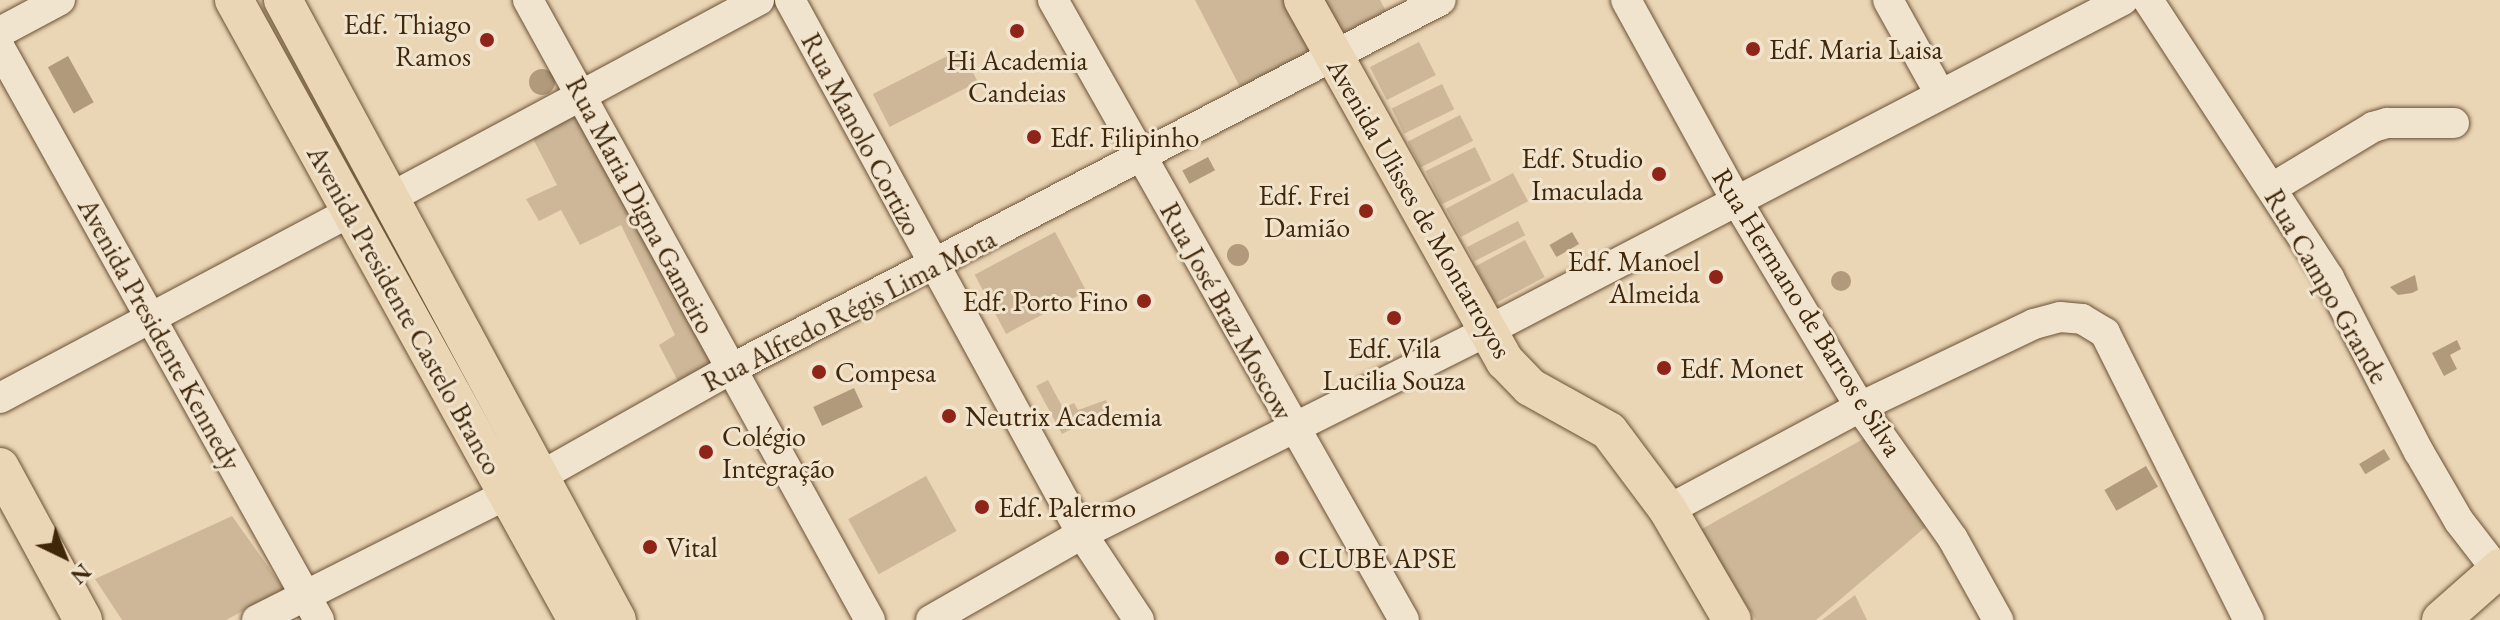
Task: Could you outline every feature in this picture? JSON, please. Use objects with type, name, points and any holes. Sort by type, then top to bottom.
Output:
[{"type":"main road","name":"Avenida Presidente Castelo Branco","points":[[234,0],[351,211],[522,485],[617,620]]},
{"type":"main road","name":"Avenida Presidente Castelo Branco","points":[[283,0],[388,199],[522,485],[577,620]]},
{"type":"main road","name":"Avenida Ulisses de Montarroyos","points":[[1303,0],[1505,361],[1530,387],[1609,431],[1668,510],[1732,620]]},
{"type":"main road","points":[[0,467],[83,620]]},
{"type":"main road","points":[[2441,620],[2499,571]]},
{"type":"street","points":[[0,32],[60,0]]},
{"type":"street","name":"Rua Maria Digna Gameiro","points":[[528,0],[582,92],[729,370],[870,620]]},
{"type":"street","points":[[388,199],[582,92],[759,0]]},
{"type":"street","name":"Rua Manolo Cortizo","points":[[790,0],[1082,534]]},
{"type":"street","name":"Rua José Braz Moscow","points":[[1053,0],[1293,430],[1404,620]]},
{"type":"street","name":"Rua Alfredo Régis Lima Mota","points":[[257,620],[312,607],[729,370],[934,268],[1441,0]]},
{"type":"street","name":"Rua Hermano de Barros e Silva","points":[[1626,0],[1735,198],[1860,407],[1953,539],[1998,620]]},
{"type":"street","points":[[1888,0],[1939,92]]},
{"type":"street","points":[[931,620],[1082,534],[1489,330],[1735,198],[2123,0]]},
{"type":"street","name":"Rua Campo Grande","points":[[2148,0],[2329,278],[2451,508],[2499,571]]},
{"type":"street","name":"Avenida Presidente Kennedy","points":[[0,48],[312,607]]},
{"type":"street","points":[[2272,188],[2373,127],[2387,123],[2454,123]]},
{"type":"street","points":[[0,398],[351,211]]},
{"type":"street","points":[[1668,510],[1860,407],[2034,324],[2060,317],[2082,319],[2105,333],[2249,620]]},
{"type":"street","points":[[1082,534],[1139,620]]},
{"type":"shaded area","points":[[1195,0],[1298,0],[1322,47],[1241,89]]},
{"type":"shaded area","points":[[1325,0],[1380,0],[1387,13],[1344,35]]},
{"type":"shaded area","points":[[1419,42],[1436,75],[1387,100],[1370,67]]},
{"type":"shaded area","points":[[961,49],[978,82],[890,127],[873,94]]},
{"type":"shaded area","points":[[68,56],[94,102],[74,114],[48,67]]},
{"type":"shaded area","points":[[542,69],[552,72],[555,82],[552,92],[542,95],[532,92],[529,82],[532,72]]},
{"type":"shaded area","points":[[1442,84],[1454,109],[1404,134],[1392,109]]},
{"type":"shaded area","points":[[579,107],[717,361],[678,381],[659,345],[675,335],[621,225],[580,245],[561,210],[539,221],[526,199],[557,185],[530,133]]},
{"type":"shaded area","points":[[1460,115],[1473,141],[1421,168],[1407,142]]},
{"type":"shaded area","points":[[1475,147],[1491,180],[1442,204],[1426,171]]},
{"type":"shaded area","points":[[1208,157],[1215,170],[1189,184],[1182,171]]},
{"type":"shaded area","points":[[1513,173],[1528,201],[1461,237],[1446,209]]},
{"type":"shaded area","points":[[1518,221],[1525,235],[1474,261],[1467,247]]},
{"type":"shaded area","points":[[1055,232],[1086,291],[1006,334],[975,275]]},
{"type":"shaded area","points":[[1572,232],[1579,244],[1556,257],[1549,245]]},
{"type":"shaded area","points":[[1525,240],[1545,277],[1495,303],[1476,266]]},
{"type":"shaded area","points":[[1238,244],[1249,255],[1238,266],[1227,255]]},
{"type":"shaded area","points":[[1841,271],[1848,274],[1851,281],[1848,288],[1841,291],[1834,288],[1831,281],[1834,274]]},
{"type":"shaded area","points":[[2415,275],[2418,290],[2412,293],[2398,295],[2390,287]]},
{"type":"shaded area","points":[[2457,340],[2461,349],[2450,355],[2457,369],[2444,376],[2432,353]]},
{"type":"shaded area","points":[[1048,380],[1063,408],[1074,403],[1078,410],[1106,400],[1110,408],[1062,434],[1036,386]]},
{"type":"shaded area","points":[[854,388],[863,407],[822,426],[813,407]]},
{"type":"shaded area","points":[[1874,433],[1935,519],[1816,620],[1756,620],[1700,530]]},
{"type":"shaded area","points":[[2384,449],[2390,459],[2365,474],[2359,464]]},
{"type":"shaded area","points":[[2146,466],[2158,487],[2116,511],[2104,490]]},
{"type":"shaded area","points":[[926,476],[957,531],[879,574],[848,519]]},
{"type":"shaded area","points":[[232,516],[284,589],[226,620],[122,620],[95,579]]},
{"type":"shaded area","points":[[1855,595],[1867,620],[1822,620]]},
{"type":"place","name":"Hi Academia Candeias","points":[[1017,31]]},
{"type":"place","name":"Edf. Thiago Ramos","points":[[487,40]]},
{"type":"place","name":"Edf. Maria Laisa","points":[[1753,49]]},
{"type":"place","name":"Edf. Filipinho","points":[[1034,137]]},
{"type":"place","name":"Edf. Studio Imaculada","points":[[1659,174]]},
{"type":"place","name":"Edf. Frei Damião","points":[[1366,211]]},
{"type":"place","name":"Edf. Manoel Almeida","points":[[1716,277]]},
{"type":"place","name":"Edf. Porto Fino","points":[[1144,301]]},
{"type":"place","name":"Edf. Vila Lucilia Souza","points":[[1394,318]]},
{"type":"place","name":"Edf. Monet","points":[[1664,368]]},
{"type":"place","name":"Compesa","points":[[819,372]]},
{"type":"place","name":"Neutrix Academia","points":[[949,416]]},
{"type":"place","name":"Colégio Integração","points":[[706,452]]},
{"type":"place","name":"Edf. Palermo","points":[[982,507]]},
{"type":"place","name":"Vital","points":[[650,547]]},
{"type":"place","name":"CLUBE APSE","points":[[1282,558]]}]
